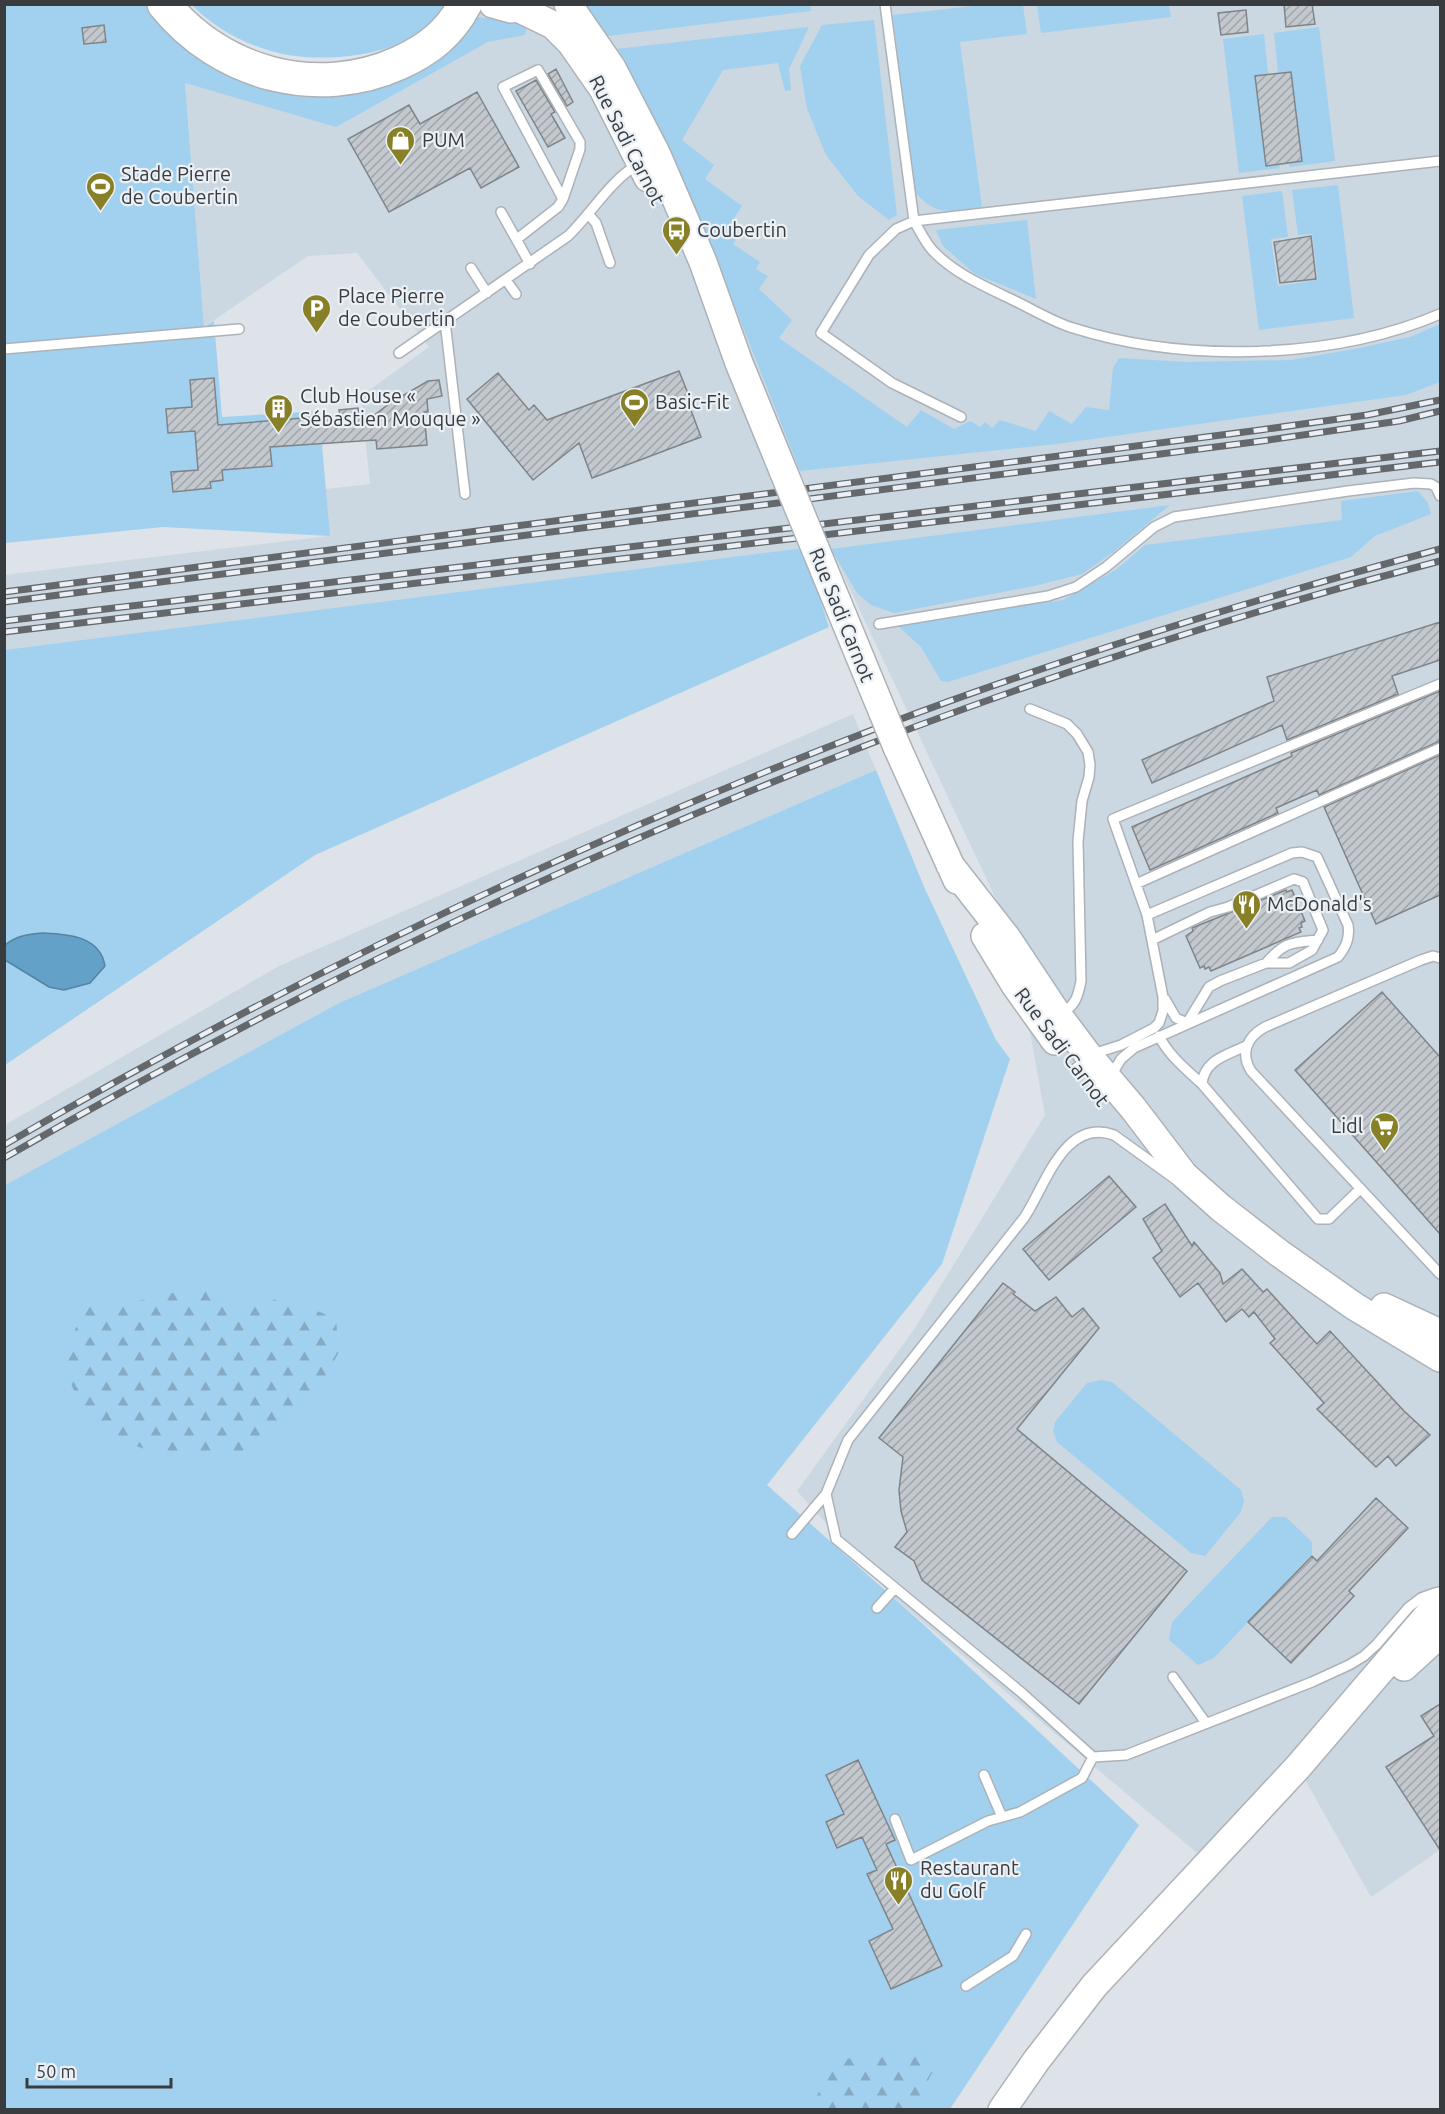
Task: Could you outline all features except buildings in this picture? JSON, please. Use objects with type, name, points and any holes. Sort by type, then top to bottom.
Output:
[{"type":"highway","points":[[164,4],[192,33],[230,58],[256,69],[285,77],[322,81],[358,77],[377,72],[413,57],[442,37],[456,21],[465,4]]},
{"type":"main road","name":"Rue Sadi Carnot","points":[[568,4],[612,68],[649,159],[739,363],[897,747],[974,916],[1015,986],[1102,1086],[1133,1108],[1192,1182],[1262,1241],[1354,1306],[1440,1358]]},
{"type":"main road","name":"Rue Sadi Carnot","points":[[514,6],[553,25],[572,43],[649,159]]},
{"type":"main road","name":"Rue Sadi Carnot","points":[[950,866],[1001,930],[1058,1015],[1083,1063]]},
{"type":"main road","name":"Rue Sadi Carnot","points":[[1310,1274],[1440,1332]]},
{"type":"main road","points":[[1002,2109],[1094,1986],[1298,1767],[1440,1601]]},
{"type":"main road","points":[[1298,1767],[1440,1634]]},
{"type":"lane","points":[[885,4],[914,221],[932,250],[960,274],[1071,328],[1187,351],[1233,352],[1314,347],[1382,334],[1440,314]]},
{"type":"lane","points":[[517,239],[558,207],[563,199],[580,149],[580,142],[538,70],[503,87],[563,199]]},
{"type":"lane","points":[[399,353],[531,264],[568,236],[589,215],[623,173],[649,159]]},
{"type":"lane","points":[[961,417],[892,382],[821,333],[869,255],[896,230],[914,221],[1440,161]]},
{"type":"lane","points":[[501,212],[531,264]]},
{"type":"lane","points":[[589,215],[596,223],[610,263]]},
{"type":"lane","points":[[471,268],[487,293]]},
{"type":"lane","points":[[506,280],[516,294]]},
{"type":"lane","points":[[445,321],[465,494]]},
{"type":"lane","points":[[4,349],[239,329]]},
{"type":"lane","points":[[879,624],[1048,596],[1076,587],[1106,567],[1154,527],[1174,517],[1414,483],[1431,484],[1436,487],[1440,496]]},
{"type":"lane","points":[[1083,1063],[1096,1053],[1121,1045],[1154,1028],[1159,1023],[1163,1011],[1163,997],[1147,915],[1113,819],[1440,684]]},
{"type":"lane","points":[[1030,709],[1067,724],[1083,741],[1090,765],[1079,822],[1078,841],[1081,981],[1077,997],[1069,1010],[1058,1015]]},
{"type":"lane","points":[[1136,884],[1440,748]]},
{"type":"lane","points":[[1102,1086],[1126,1054],[1186,1023],[1338,957],[1349,935],[1348,925],[1317,857],[1302,852],[1292,853],[1147,915]]},
{"type":"lane","points":[[1152,940],[1210,912],[1294,879],[1303,882],[1321,924],[1323,930],[1307,954],[1289,963],[1266,963],[1209,987],[1186,1023]]},
{"type":"lane","points":[[1266,963],[1284,945],[1318,940]]},
{"type":"lane","points":[[1202,1084],[1203,1073],[1210,1064],[1246,1046],[1256,1032],[1265,1027],[1421,960],[1433,956],[1440,958]]},
{"type":"lane","points":[[1163,997],[1176,1018],[1186,1023]]},
{"type":"lane","points":[[1159,1036],[1164,1045],[1202,1084],[1318,1219],[1329,1219],[1360,1189]]},
{"type":"lane","points":[[1246,1046],[1247,1064],[1251,1071],[1440,1274]]},
{"type":"lane","points":[[792,1534],[826,1494],[848,1440],[1024,1218],[1051,1169],[1068,1144],[1087,1134],[1104,1131],[1114,1135],[1170,1176],[1192,1182]]},
{"type":"lane","points":[[826,1494],[836,1539],[1022,1693],[1093,1757],[1126,1755],[1349,1665],[1370,1650],[1409,1607],[1421,1599],[1440,1592]]},
{"type":"lane","points":[[877,1608],[895,1588]]},
{"type":"lane","points":[[1173,1677],[1206,1723]]},
{"type":"lane","points":[[895,1819],[911,1860],[988,1821],[1020,1812],[1082,1778],[1093,1757]]},
{"type":"lane","points":[[984,1775],[1002,1817]]},
{"type":"lane","points":[[966,1986],[1013,1956],[1026,1934]]},
{"type":"shaded area","points":[[458,5],[1440,5],[1440,1850],[1371,1897],[1298,1767],[1197,1853],[893,1597],[797,1491],[915,1328],[1045,1115],[1012,933],[831,549],[800,471],[774,475],[804,548],[5,655],[4,575],[329,536],[326,489],[370,484],[361,396],[429,347],[357,253],[308,256],[204,327],[185,83],[336,126]]},
{"type":"shaded area","points":[[853,714],[876,770],[339,1003],[5,1185],[5,1125],[279,966]]},
{"type":"shaded area","points":[[43,933],[63,934],[90,943],[97,948],[105,966],[90,983],[64,990],[49,987],[5,960],[5,945],[13,939]]},
{"type":"green space","points":[[810,4],[811,11],[608,36],[583,5]]},
{"type":"green space","name":"Stade Pierre de Coubertin","points":[[5,5],[148,5],[300,91],[471,17],[528,23],[525,35],[488,42],[336,127],[185,83],[204,327],[214,321],[222,417],[319,411],[330,536],[163,527],[5,543]]},
{"type":"green space","points":[[192,5],[445,5],[433,22],[417,35],[397,44],[353,56],[308,57],[275,52],[249,43],[212,23]]},
{"type":"green space","points":[[982,5],[1023,5],[1027,34],[960,42],[982,207],[945,211],[922,200],[914,191],[893,15]]},
{"type":"green space","points":[[1037,5],[1169,5],[1171,17],[1041,33]]},
{"type":"green space","points":[[874,20],[897,215],[889,220],[858,196],[826,155],[807,109],[800,66],[822,25]]},
{"type":"green space","points":[[809,27],[789,69],[791,90],[785,91],[778,63],[723,70],[682,140],[714,165],[705,179],[742,206],[729,226],[740,234],[733,244],[760,262],[756,269],[768,276],[759,289],[792,320],[779,338],[907,427],[921,410],[954,429],[970,421],[980,427],[985,422],[992,428],[1000,420],[1036,431],[1049,411],[1072,424],[1086,407],[1109,410],[1113,368],[1119,358],[1186,362],[1291,360],[1410,337],[1440,324],[1440,382],[1406,395],[1057,444],[800,471],[697,211],[666,142],[616,49]]},
{"type":"green space","points":[[1319,27],[1335,161],[1289,167],[1289,163],[1302,160],[1291,72],[1278,73],[1274,33]]},
{"type":"green space","points":[[1264,34],[1268,74],[1255,76],[1266,165],[1279,164],[1280,168],[1239,173],[1223,39]]},
{"type":"green space","points":[[1338,185],[1354,318],[1259,330],[1242,196],[1282,191],[1288,237],[1271,239],[1278,286],[1318,280],[1312,234],[1298,235],[1292,190]]},
{"type":"green space","points":[[1027,220],[1036,299],[975,274],[943,246],[936,230]]},
{"type":"green space","points":[[1418,491],[1428,503],[1431,514],[1375,536],[1351,557],[948,682],[941,681],[921,647],[897,625],[1063,600],[1117,569],[1145,545],[1342,520],[1341,501]]},
{"type":"green space","points":[[1170,505],[1115,551],[1082,574],[1034,586],[894,613],[871,605],[857,593],[831,549]]},
{"type":"green space","points":[[804,548],[829,627],[315,855],[5,1065],[5,650]]},
{"type":"green space","points":[[876,770],[925,889],[996,1040],[1010,1059],[942,1264],[767,1485],[924,1625],[1139,1825],[950,2109],[5,2110],[5,1185],[339,1003]]},
{"type":"green space","points":[[185,1290],[210,1290],[231,1311],[285,1297],[336,1319],[339,1352],[321,1384],[299,1407],[242,1452],[206,1457],[166,1456],[109,1437],[81,1406],[62,1364],[84,1307],[129,1303]]},
{"type":"green space","points":[[1101,1380],[1112,1382],[1241,1490],[1244,1501],[1241,1512],[1205,1556],[1191,1553],[1057,1442],[1053,1431],[1055,1422],[1087,1383]]},
{"type":"green space","points":[[1272,1517],[1286,1517],[1312,1542],[1312,1554],[1214,1658],[1198,1665],[1169,1640],[1172,1622]]},
{"type":"green space","points":[[942,2054],[913,2109],[810,2109],[836,2059]]},
{"type":"railway","points":[[4,592],[1260,430],[1367,415],[1440,400]]},
{"type":"railway","points":[[4,602],[1262,441],[1399,421],[1440,411]]},
{"type":"railway","points":[[4,621],[1440,451]]},
{"type":"railway","points":[[4,632],[1440,462]]},
{"type":"railway","points":[[4,1145],[110,1085],[325,971],[544,867],[767,771],[949,701],[1088,653],[1299,588],[1440,549]]},
{"type":"railway","points":[[4,1158],[175,1063],[348,973],[524,889],[702,811],[883,739],[1066,673],[1252,614],[1440,561]]},
{"type":"place","name":"PUM","points":[[401,166]]},
{"type":"place","name":"Stade Pierre de Coubertin","points":[[100,212]]},
{"type":"place","name":"Coubertin","points":[[676,256]]},
{"type":"place","name":"Place Pierre de Coubertin","points":[[317,334]]},
{"type":"place","name":"Basic-Fit","points":[[634,428]]},
{"type":"place","name":"Club House « Sébastien Mouque »","points":[[279,434]]},
{"type":"place","name":"McDonald's","points":[[1246,930]]},
{"type":"place","name":"Lidl","points":[[1384,1152]]},
{"type":"place","name":"Restaurant du Golf","points":[[899,1906]]}]
